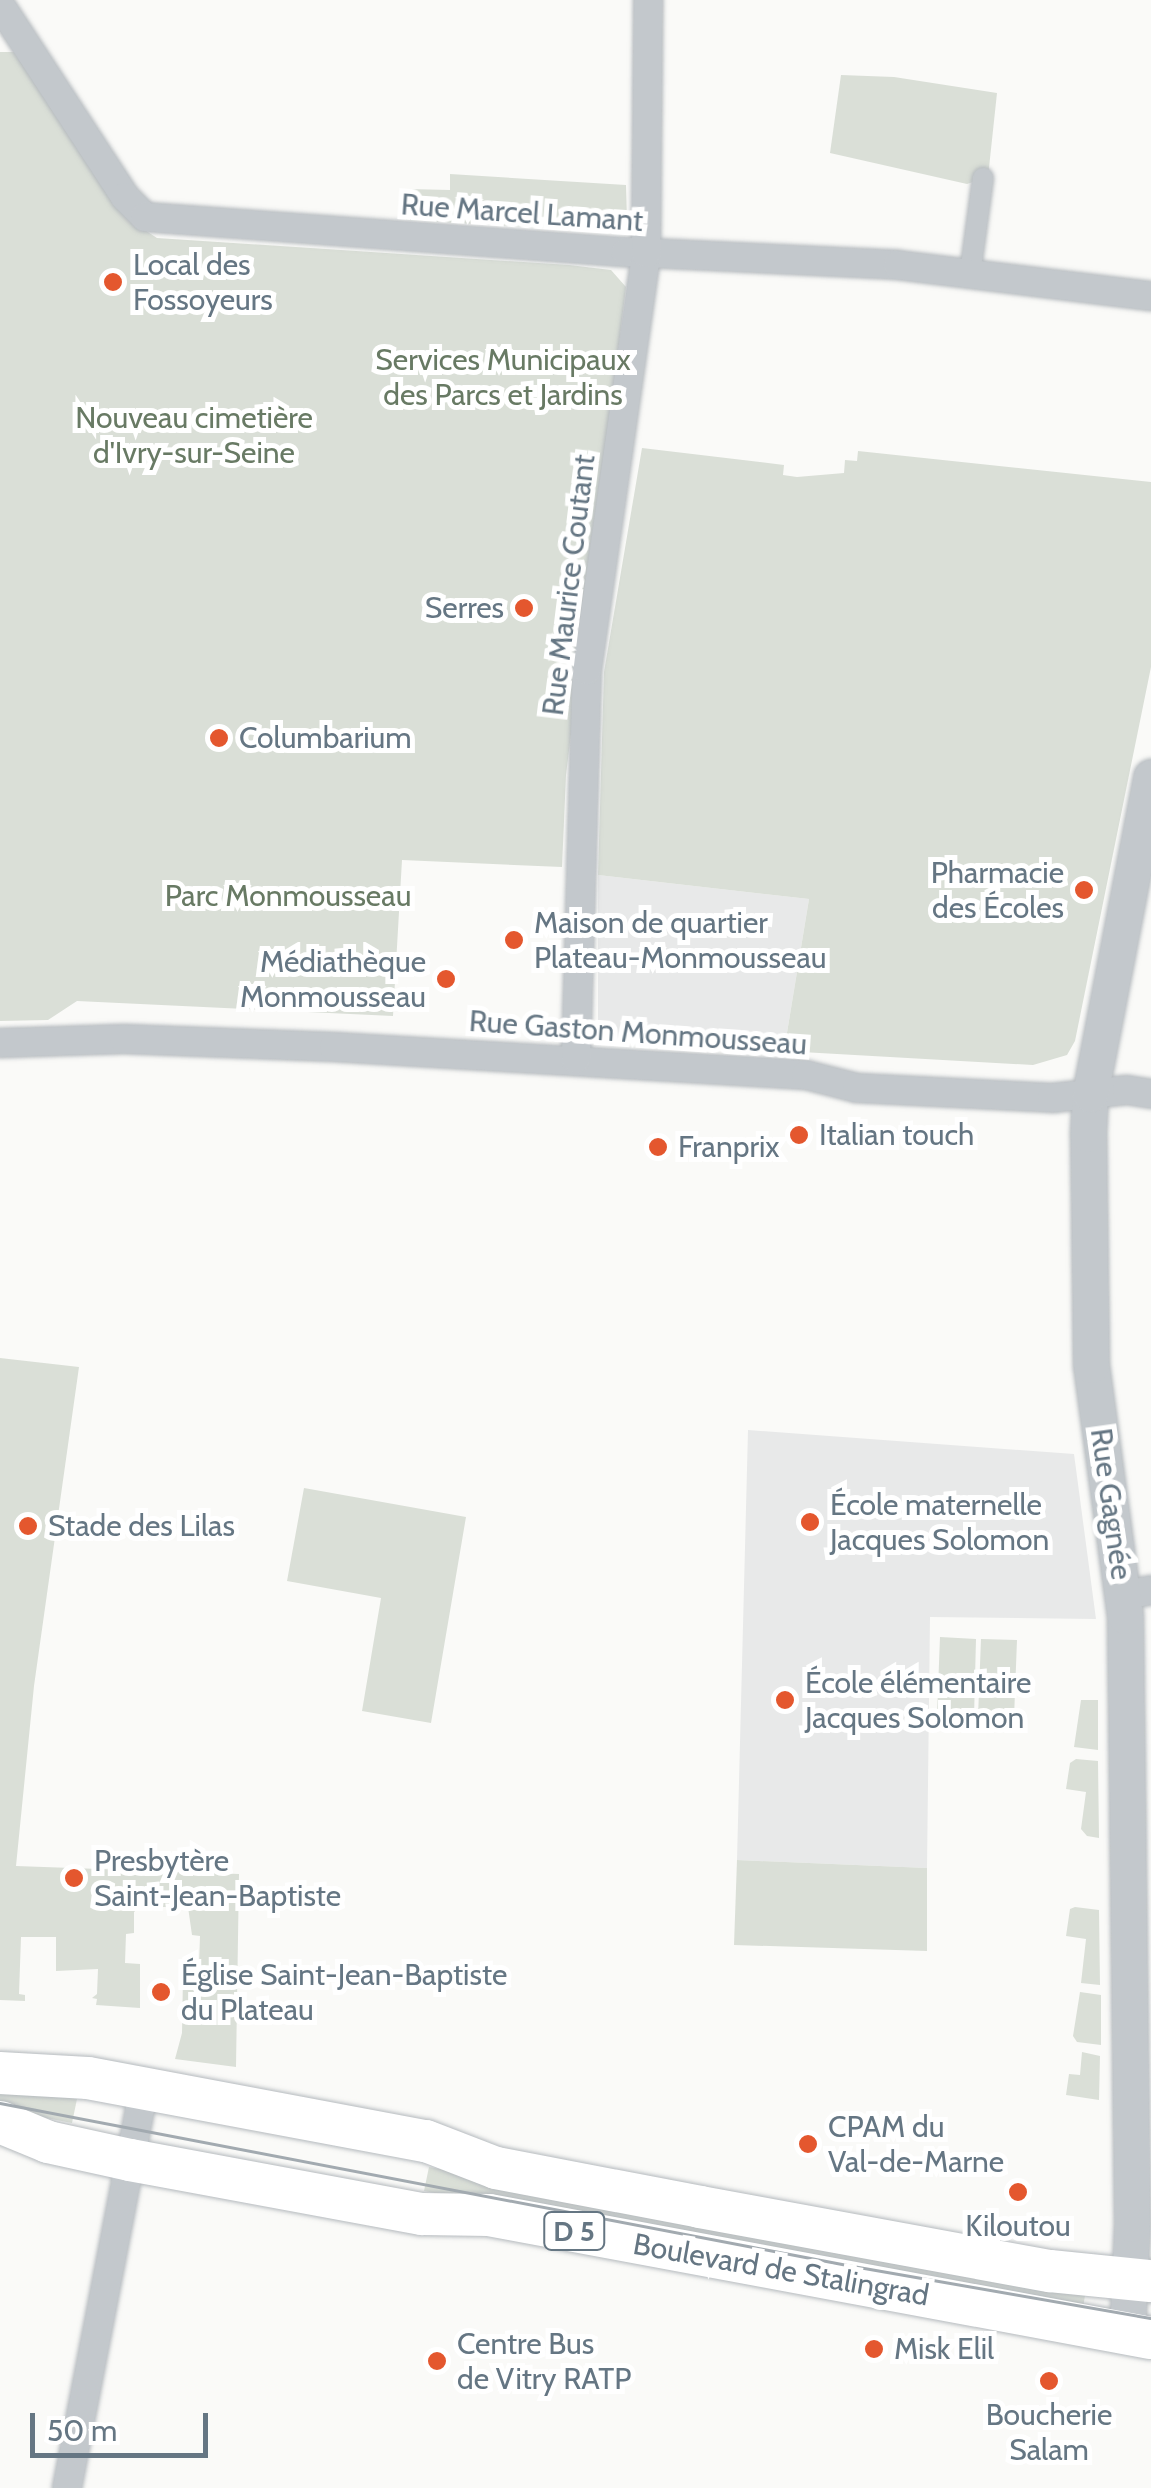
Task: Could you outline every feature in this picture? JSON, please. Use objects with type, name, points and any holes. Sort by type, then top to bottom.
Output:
[{"type":"main road","name":"Boulevard de Stalingrad","points":[[0,2073],[68,2074],[426,2142],[496,2168],[663,2200],[1050,2271],[1141,2279]]},
{"type":"main road","name":"Boulevard de Stalingrad","points":[[0,2122],[48,2142],[130,2160],[422,2214],[489,2216],[1139,2336]]},
{"type":"street","name":"Rue Maurice Coutant","points":[[576,1059],[586,670],[646,253],[648,0]]},
{"type":"street","name":"Rue Marcel Lamant","points":[[0,4],[125,197],[145,217],[646,253],[898,266],[1151,296]]},
{"type":"street","points":[[970,274],[983,178]]},
{"type":"street","name":"Rue Gagnée","points":[[1139,2336],[1137,1592],[1091,1365],[1090,1094],[1151,777]]},
{"type":"street","name":"Rue Gaston Monmousseau","points":[[0,1043],[151,1040],[576,1059],[609,1067],[806,1075],[856,1088],[1052,1098],[1127,1090],[1151,1094]]},
{"type":"street","points":[[67,2488],[144,2089]]},
{"type":"shaded area","points":[[598,875],[809,899],[784,1051],[611,1038],[598,1023]]},
{"type":"shaded area","points":[[748,1430],[1074,1454],[1096,1619],[930,1617],[927,1868],[737,1860]]},
{"type":"green space","points":[[0,52],[14,52],[128,219],[157,238],[569,265],[611,270],[626,287],[566,775],[562,867],[402,860],[393,1016],[77,1001],[48,1020],[0,1021]]},
{"type":"green space","points":[[841,75],[894,77],[997,93],[988,177],[967,184],[830,153]]},
{"type":"green space","points":[[450,174],[626,185],[627,221],[614,232],[406,220],[408,189],[450,190]]},
{"type":"green space","points":[[642,448],[784,465],[783,475],[797,477],[844,473],[845,460],[857,461],[858,451],[1151,482],[1151,667],[1075,1041],[1067,1055],[1033,1065],[784,1051],[809,899],[598,875],[604,672]]},
{"type":"green space","points":[[0,1358],[79,1367],[34,1686],[16,1866],[239,1874],[236,2067],[175,2059],[182,2033],[183,1975],[188,1975],[188,1965],[199,1965],[200,1936],[192,1935],[188,1907],[140,1907],[134,1912],[134,1933],[126,1934],[125,1963],[140,1964],[140,2008],[96,2005],[97,1999],[92,1998],[97,1994],[98,1969],[56,1971],[56,1937],[21,1937],[19,1994],[25,1995],[25,2001],[0,2000]]},
{"type":"green space","points":[[304,1488],[466,1517],[431,1723],[362,1711],[381,1598],[287,1581]]},
{"type":"green space","points":[[940,1637],[976,1639],[974,1717],[937,1716]]},
{"type":"green space","points":[[981,1639],[1017,1640],[1014,1718],[978,1717]]},
{"type":"green space","points":[[1081,1700],[1098,1700],[1098,1750],[1074,1747]]},
{"type":"green space","points":[[1076,1759],[1098,1761],[1099,1838],[1087,1836],[1081,1829],[1086,1792],[1066,1789],[1070,1763]]},
{"type":"green space","points":[[737,1860],[927,1868],[927,1951],[734,1945]]},
{"type":"green space","points":[[1070,1909],[1099,1910],[1100,1985],[1081,1983],[1086,1939],[1066,1936]]},
{"type":"green space","points":[[1080,1992],[1101,1995],[1101,2045],[1077,2042],[1073,2036]]},
{"type":"green space","points":[[1082,2052],[1100,2056],[1099,2100],[1066,2095],[1069,2074],[1080,2075]]},
{"type":"green space","points":[[0,2084],[77,2099],[72,2123],[0,2109]]},
{"type":"green space","points":[[429,2167],[1086,2290],[1082,2313],[424,2191]]},
{"type":"tram line","points":[[0,2103],[847,2265],[1151,2318]]},
{"type":"place","name":"Local des Fossoyeurs","points":[[113,282]]},
{"type":"place","name":"Serres","points":[[524,608]]},
{"type":"place","name":"Columbarium","points":[[219,738]]},
{"type":"place","name":"Pharmacie des Écoles","points":[[1084,890]]},
{"type":"place","name":"Maison de quartier Plateau-Monmousseau","points":[[514,940]]},
{"type":"place","name":"Médiathèque Monmousseau","points":[[446,979]]},
{"type":"place","name":"Italian touch","points":[[799,1135]]},
{"type":"place","name":"Franprix","points":[[658,1147]]},
{"type":"place","name":"École maternelle Jacques Solomon","points":[[810,1522]]},
{"type":"place","name":"Stade des Lilas","points":[[28,1526]]},
{"type":"place","name":"École élémentaire Jacques Solomon","points":[[785,1700]]},
{"type":"place","name":"Presbytère Saint-Jean-Baptiste","points":[[74,1878]]},
{"type":"place","name":"Église Saint-Jean-Baptiste du Plateau","points":[[161,1992]]},
{"type":"place","name":"CPAM du Val-de-Marne","points":[[808,2144]]},
{"type":"place","name":"Kiloutou","points":[[1018,2192]]},
{"type":"place","name":"Misk Elil","points":[[874,2349]]},
{"type":"place","name":"Centre Bus de Vitry RATP","points":[[437,2361]]},
{"type":"place","name":"Boucherie Salam","points":[[1049,2381]]},
{"type":"park label","name":"Services Municipaux des Parcs et Jardins","points":[[503,377]]},
{"type":"park label","name":"Nouveau cimetière d'Ivry-sur-Seine","points":[[194,435]]},
{"type":"park label","name":"Parc Monmousseau","points":[[288,896]]}]
